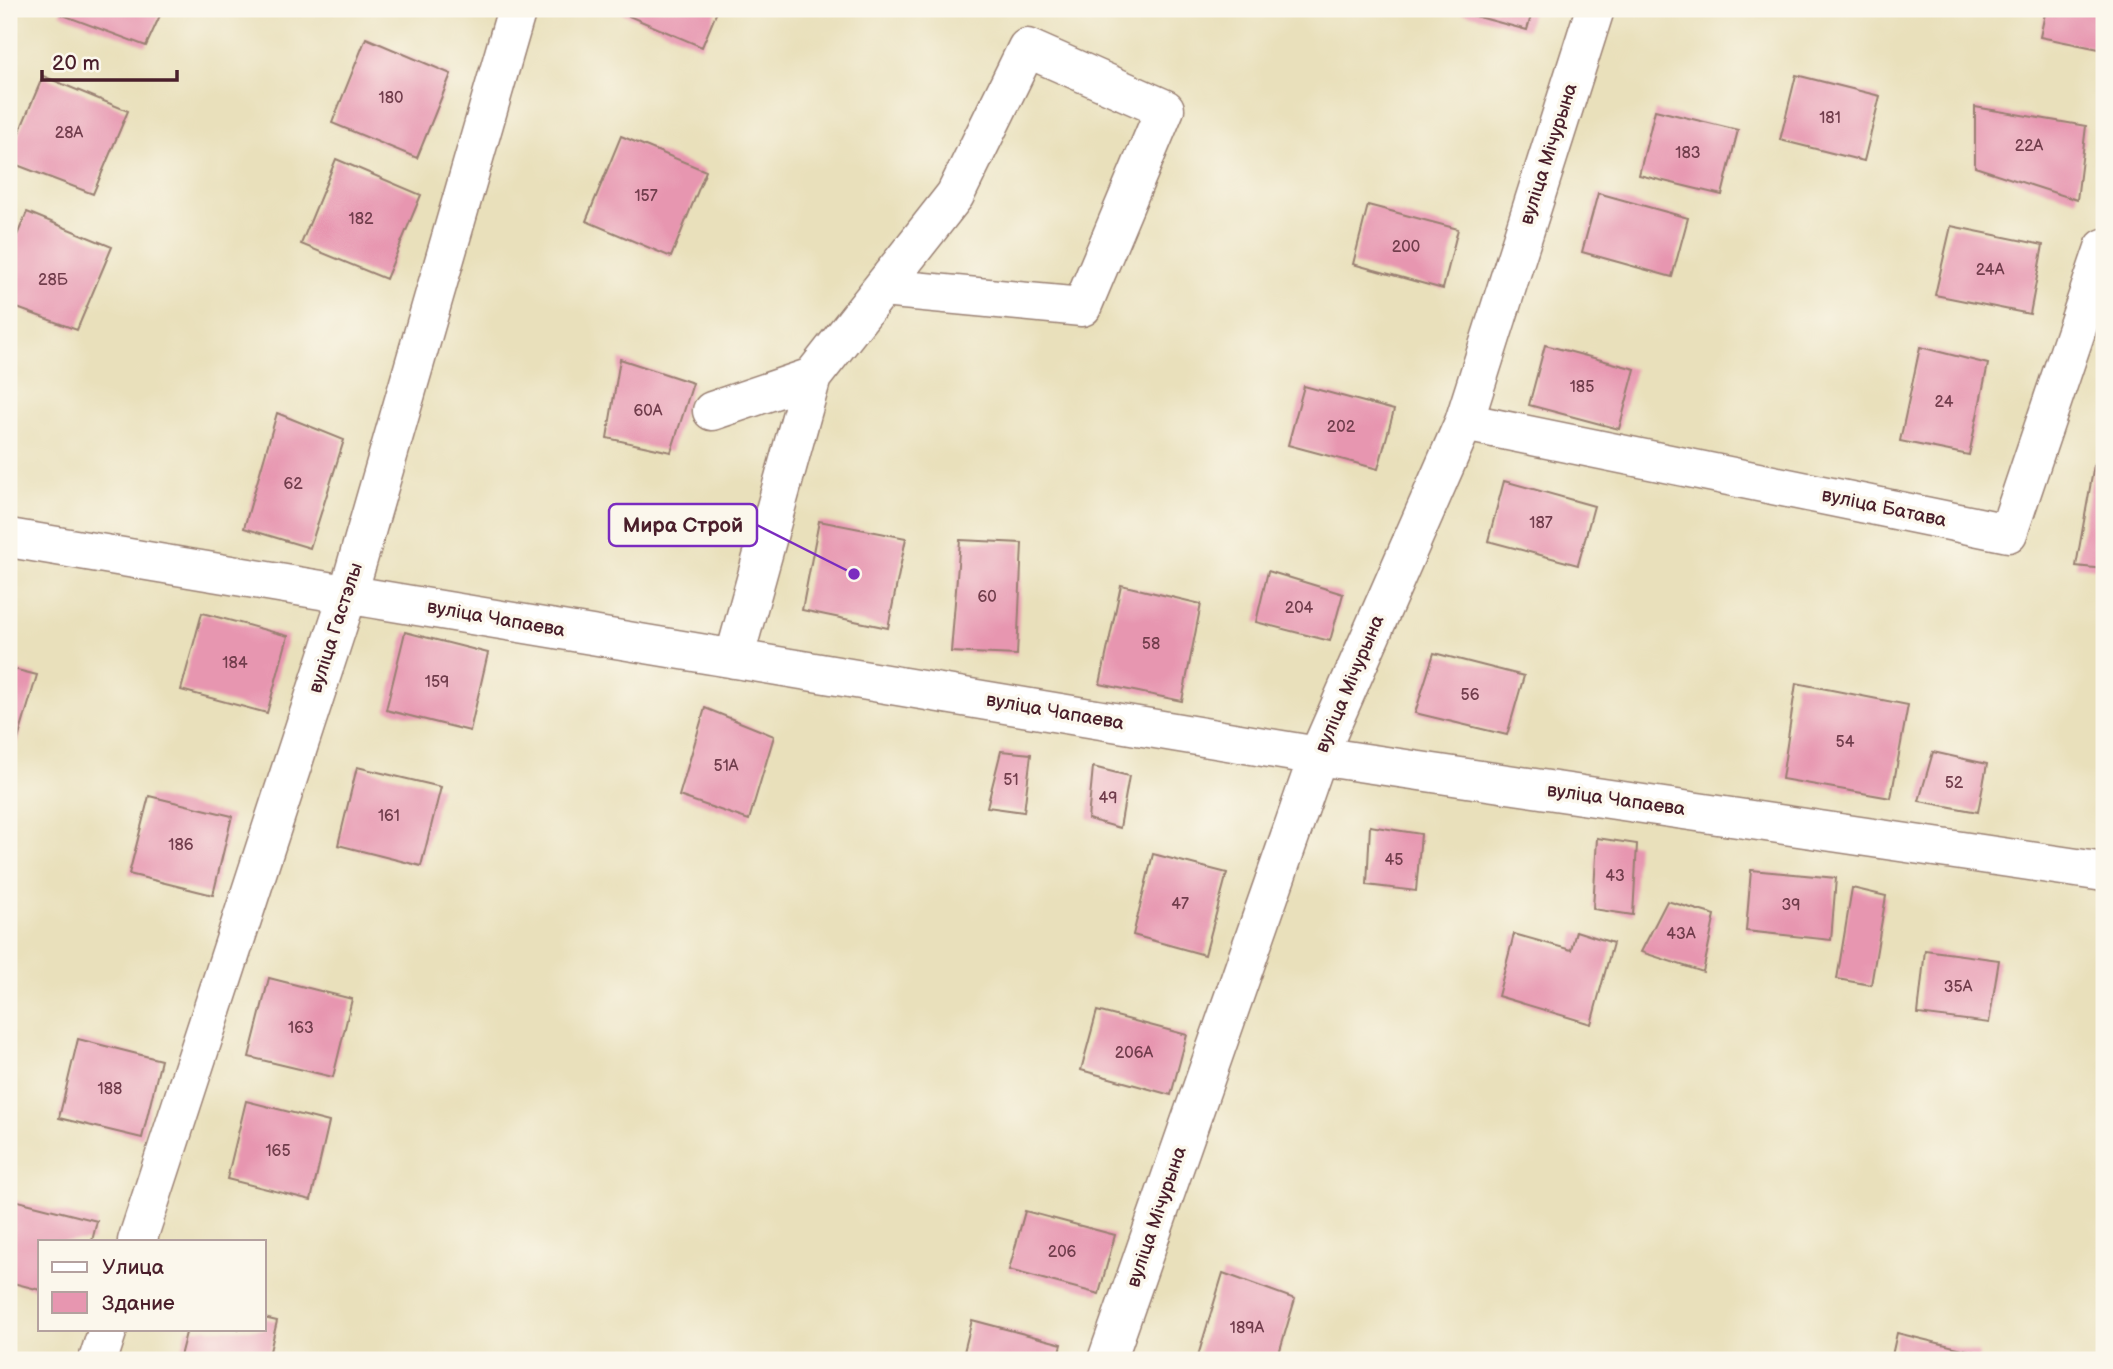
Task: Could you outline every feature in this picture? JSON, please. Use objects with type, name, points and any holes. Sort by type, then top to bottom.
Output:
[{"type":"street","name":"вуліца Гастэлы","points":[[137,1240],[348,594],[517,9]]},
{"type":"street","name":"вуліца Мічурына","points":[[1107,1360],[1318,756],[1464,422],[1595,9]]},
{"type":"street","points":[[734,659],[812,377],[881,288],[955,195],[1027,48],[1165,109],[1082,307],[881,288]]},
{"type":"street","name":"вуліца Батава","points":[[1464,422],[2008,533],[2104,248]]},
{"type":"street","points":[[712,411],[812,377]]},
{"type":"street","name":"вуліца Чапаева","points":[[9,538],[1318,756],[2104,872]]},
{"type":"street","points":[[98,1360],[108,1330]]},
{"type":"building","points":[[62,9],[163,9],[146,46],[60,14]]},
{"type":"building","points":[[718,9],[702,47],[617,11]]},
{"type":"building","points":[[1449,9],[1533,9],[1527,30]]},
{"type":"building","points":[[2046,9],[2104,9],[2104,50],[2040,37]]},
{"type":"building","points":[[366,38],[451,74],[417,158],[332,123]]},
{"type":"building","points":[[1796,75],[1880,96],[1864,161],[1780,140]]},
{"type":"building","points":[[43,76],[128,111],[93,194],[9,162],[9,156]]},
{"type":"building","points":[[1975,107],[2086,126],[2077,200],[1975,167]]},
{"type":"building","points":[[1655,110],[1738,130],[1722,195],[1639,175]]},
{"type":"building","points":[[621,136],[706,171],[671,257],[586,221]]},
{"type":"building","points":[[336,159],[421,195],[386,279],[301,244]]},
{"type":"building","points":[[1598,193],[1688,218],[1672,277],[1582,252]]},
{"type":"building","points":[[1368,205],[1458,229],[1443,289],[1353,264]]},
{"type":"building","points":[[27,212],[112,247],[77,330],[9,305],[9,254]]},
{"type":"building","points":[[1951,226],[2043,245],[2030,314],[1935,295]]},
{"type":"building","points":[[1545,345],[1635,369],[1619,429],[1529,405]]},
{"type":"building","points":[[1920,347],[1988,364],[1969,455],[1900,441]]},
{"type":"building","points":[[620,359],[693,383],[671,452],[607,438]]},
{"type":"building","points":[[1304,386],[1394,410],[1378,469],[1288,445]]},
{"type":"building","points":[[277,413],[344,440],[310,548],[244,528]]},
{"type":"building","points":[[2094,465],[2104,467],[2104,569],[2076,566]]},
{"type":"building","points":[[1504,481],[1594,506],[1578,565],[1488,541]]},
{"type":"building","points":[[819,521],[906,538],[888,628],[802,610]]},
{"type":"building","points":[[960,540],[1022,543],[1017,655],[951,652]]},
{"type":"building","points":[[1268,571],[1343,594],[1330,641],[1256,622]]},
{"type":"building","points":[[1121,585],[1201,604],[1182,701],[1100,684]]},
{"type":"building","points":[[202,613],[288,636],[267,713],[181,690]]},
{"type":"building","points":[[405,632],[488,653],[470,731],[386,710]]},
{"type":"building","points":[[1434,653],[1524,676],[1507,735],[1415,713]]},
{"type":"building","points":[[9,668],[37,675],[14,753],[9,752]]},
{"type":"building","points":[[1796,683],[1908,705],[1891,798],[1782,779]]},
{"type":"building","points":[[705,708],[774,736],[749,820],[679,796]]},
{"type":"building","points":[[1001,751],[1031,754],[1024,812],[987,807]]},
{"type":"building","points":[[1933,752],[1987,764],[1978,812],[1919,801]]},
{"type":"building","points":[[357,767],[441,787],[421,866],[338,845]]},
{"type":"building","points":[[1093,767],[1129,776],[1120,828],[1088,819]]},
{"type":"building","points":[[149,796],[232,816],[213,895],[129,874]]},
{"type":"building","points":[[1370,826],[1421,834],[1416,891],[1367,885]]},
{"type":"building","points":[[1597,838],[1637,844],[1633,915],[1593,909]]},
{"type":"building","points":[[1153,854],[1227,873],[1205,955],[1133,935]]},
{"type":"building","points":[[1751,870],[1836,878],[1831,940],[1746,931]]},
{"type":"building","points":[[1852,888],[1886,896],[1871,985],[1837,979]]},
{"type":"building","points":[[1667,901],[1715,915],[1703,972],[1641,952]]},
{"type":"building","points":[[1576,931],[1613,943],[1591,1024],[1498,996],[1514,934],[1571,950]]},
{"type":"building","points":[[1925,950],[1999,960],[1989,1023],[1918,1014]]},
{"type":"building","points":[[269,978],[352,999],[333,1077],[249,1057]]},
{"type":"building","points":[[1097,1011],[1187,1035],[1171,1095],[1081,1070]]},
{"type":"building","points":[[78,1039],[161,1060],[142,1138],[59,1118]]},
{"type":"building","points":[[246,1101],[329,1122],[311,1200],[227,1179]]},
{"type":"building","points":[[14,1200],[97,1221],[92,1240],[38,1240],[38,1289],[9,1282],[9,1220]]},
{"type":"building","points":[[1025,1211],[1115,1235],[1099,1294],[1009,1270]]},
{"type":"building","points":[[1223,1273],[1295,1299],[1277,1360],[1209,1360],[1198,1356]]},
{"type":"building","points":[[266,1318],[277,1321],[268,1360],[179,1360],[187,1330],[266,1330]]},
{"type":"building","points":[[972,1320],[1062,1344],[1058,1360],[962,1360]]},
{"type":"building","points":[[1897,1333],[1979,1353],[1978,1360],[1891,1360]]},
{"type":"place","name":"Мира Строй","points":[[854,574]]}]
